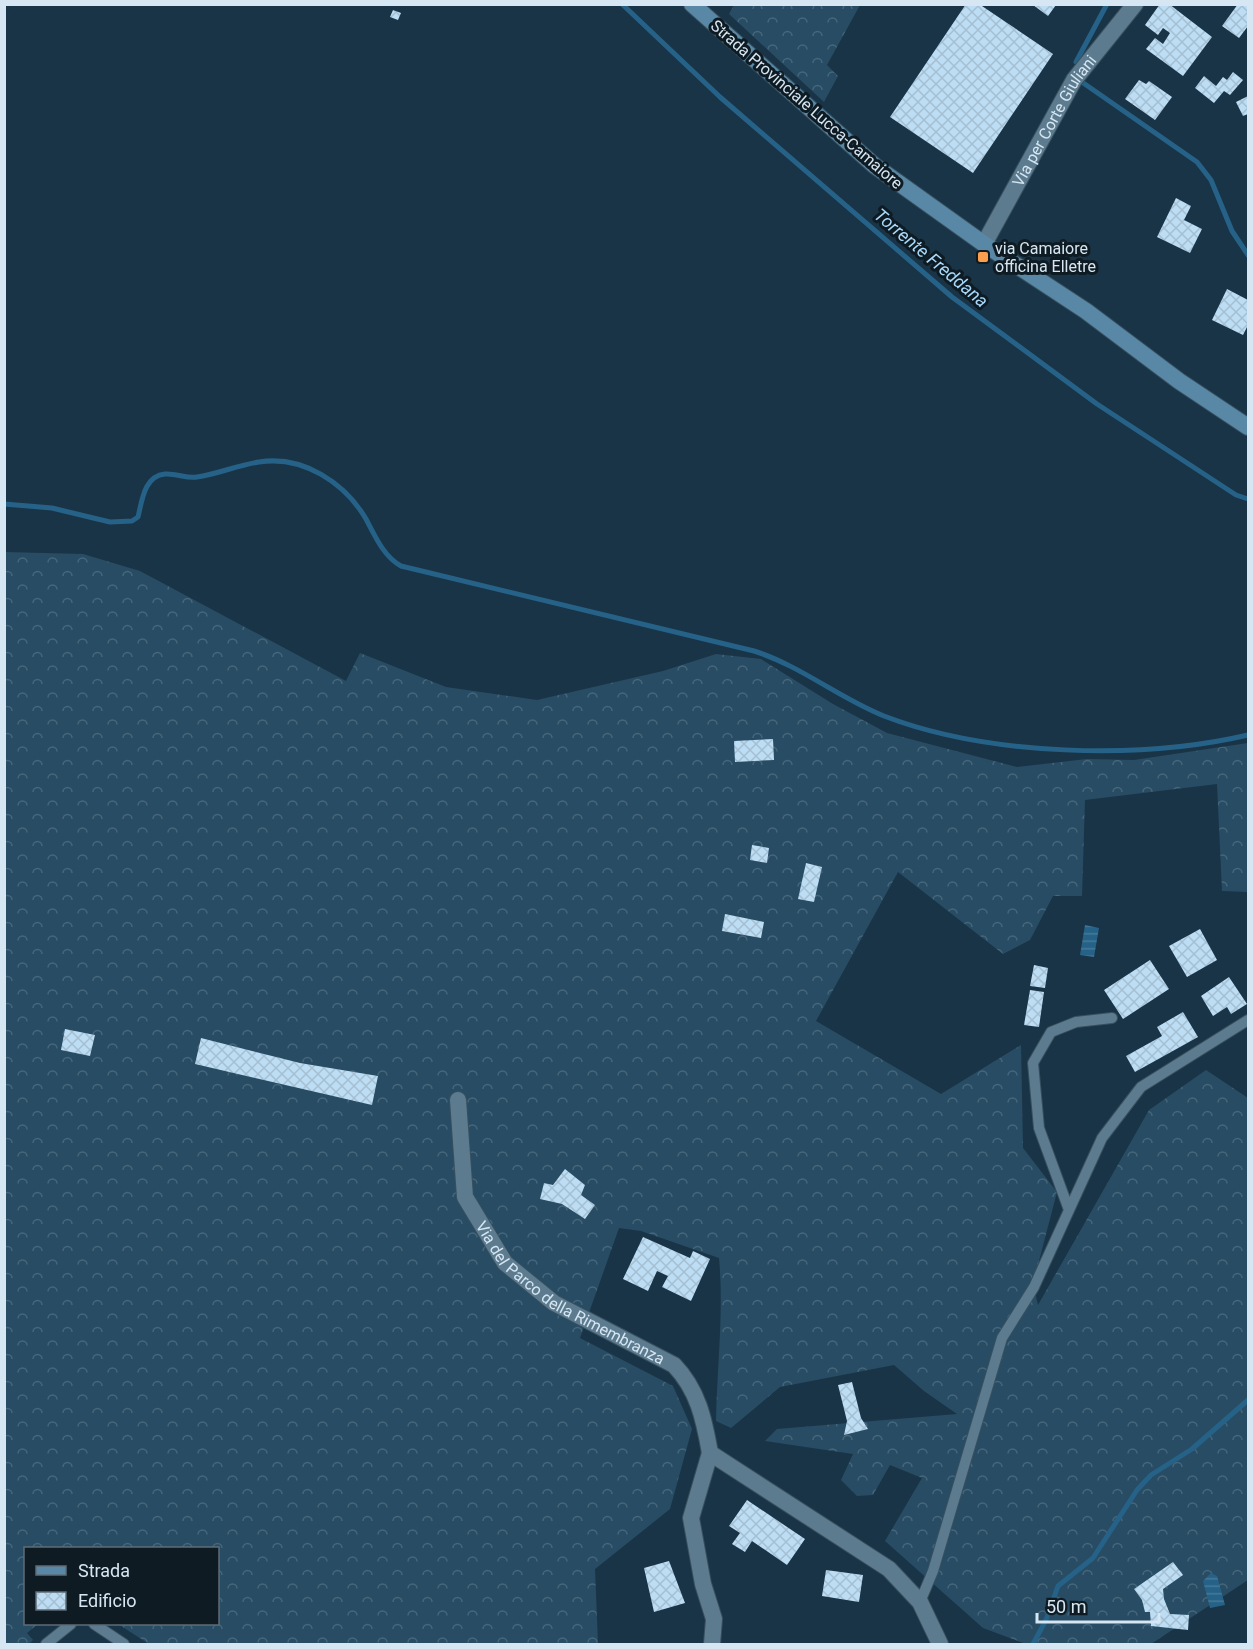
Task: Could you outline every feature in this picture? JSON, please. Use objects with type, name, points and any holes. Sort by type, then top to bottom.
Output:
[{"type":"main road","name":"Strada Provinciale Lucca-Camaiore","points":[[692,4],[875,166],[984,244],[1086,311],[1179,381],[1248,427]]},
{"type":"street","name":"Via per Corte Giuliani","points":[[984,244],[1074,80],[1135,4]]},
{"type":"street","name":"Via del Parco della Rimembranza","points":[[458,1100],[465,1197],[505,1263],[554,1303],[674,1365],[686,1377],[697,1398],[710,1453]]},
{"type":"street","points":[[712,1644],[714,1619],[703,1584],[691,1518],[710,1453],[889,1569],[920,1602],[940,1644]]},
{"type":"lane","points":[[1069,1210],[1039,1128],[1033,1063],[1051,1032],[1076,1022],[1112,1018]]},
{"type":"lane","points":[[920,1602],[933,1571],[1002,1338],[1034,1287],[1102,1138],[1141,1087],[1248,1020]]},
{"type":"lane","points":[[46,1644],[69,1625]]},
{"type":"lane","points":[[97,1625],[124,1644]]},
{"type":"green space","points":[[734,5],[860,5],[827,65],[838,76],[824,102],[729,14]]},
{"type":"green space","points":[[4,552],[83,554],[140,571],[346,681],[360,653],[446,687],[537,700],[663,671],[716,654],[761,659],[833,704],[887,733],[1017,767],[1087,759],[1134,760],[1248,743],[1248,892],[1222,891],[1217,784],[1085,800],[1082,896],[1053,896],[1030,940],[1003,954],[898,872],[816,1021],[941,1094],[1021,1045],[1023,1148],[1057,1192],[1033,1284],[1038,1305],[1149,1110],[1206,1070],[1248,1098],[1248,1580],[1151,1644],[1026,1644],[983,1628],[885,1541],[922,1478],[890,1465],[873,1495],[857,1496],[841,1480],[853,1454],[765,1441],[777,1429],[957,1414],[924,1391],[894,1365],[780,1387],[731,1428],[716,1421],[721,1318],[719,1258],[641,1231],[619,1228],[580,1338],[673,1386],[692,1429],[670,1509],[595,1569],[598,1644],[149,1644],[120,1625],[219,1625],[219,1547],[24,1547],[24,1625],[37,1625],[27,1633],[33,1640],[29,1644],[5,1644]]},
{"type":"shaded area","points":[[1085,925],[1099,928],[1094,957],[1080,955]]},
{"type":"shaded area","points":[[1211,1573],[1217,1576],[1225,1605],[1210,1608],[1203,1581]]},
{"type":"building","points":[[966,4],[979,4],[1053,54],[973,173],[890,117]]},
{"type":"building","points":[[1160,4],[1169,4],[1212,37],[1183,76],[1146,49],[1155,38],[1163,44],[1170,33],[1163,28],[1158,35],[1145,25]]},
{"type":"building","points":[[1238,4],[1248,4],[1248,26],[1239,38],[1222,26]]},
{"type":"building","points":[[1033,5],[1056,5],[1048,16]]},
{"type":"building","points":[[393,10],[401,13],[398,20],[390,17]]},
{"type":"building","points":[[1233,72],[1243,80],[1230,95],[1224,91],[1214,103],[1195,88],[1204,76],[1216,86],[1223,77],[1227,80]]},
{"type":"building","points":[[1139,80],[1146,84],[1149,81],[1172,97],[1155,120],[1125,99]]},
{"type":"building","points":[[1248,96],[1248,114],[1243,116],[1236,102]]},
{"type":"building","points":[[1176,198],[1191,206],[1184,220],[1202,229],[1190,253],[1157,237]]},
{"type":"building","points":[[1227,289],[1248,300],[1248,325],[1243,335],[1212,320]]},
{"type":"building","points":[[773,739],[774,760],[735,762],[734,741]]},
{"type":"building","points":[[752,845],[769,848],[767,863],[750,860]]},
{"type":"building","points":[[806,863],[822,867],[814,902],[798,899]]},
{"type":"building","points":[[725,914],[764,922],[761,938],[722,931]]},
{"type":"building","points":[[1200,929],[1217,960],[1187,977],[1169,946]]},
{"type":"building","points":[[1150,960],[1169,989],[1123,1019],[1104,990]]},
{"type":"building","points":[[1034,965],[1048,968],[1045,988],[1030,986]]},
{"type":"building","points":[[1229,977],[1247,1004],[1231,1014],[1227,1007],[1213,1016],[1201,996]]},
{"type":"building","points":[[1030,990],[1044,992],[1039,1027],[1024,1025]]},
{"type":"building","points":[[1183,1012],[1198,1037],[1135,1072],[1126,1056],[1162,1036],[1157,1027]]},
{"type":"building","points":[[65,1029],[95,1035],[90,1056],[61,1050]]},
{"type":"building","points":[[201,1038],[300,1063],[378,1076],[372,1105],[195,1064]]},
{"type":"building","points":[[565,1169],[585,1185],[581,1195],[595,1205],[585,1219],[562,1204],[540,1199],[544,1183],[553,1185]]},
{"type":"building","points":[[643,1237],[690,1258],[693,1251],[710,1259],[691,1301],[662,1287],[668,1276],[657,1271],[648,1291],[623,1279]]},
{"type":"building","points":[[852,1382],[861,1418],[868,1429],[844,1435],[847,1421],[838,1385]]},
{"type":"building","points":[[747,1500],[805,1539],[787,1565],[752,1541],[745,1552],[732,1544],[740,1533],[729,1526]]},
{"type":"building","points":[[669,1561],[685,1603],[654,1612],[644,1568]]},
{"type":"building","points":[[1173,1562],[1183,1575],[1163,1589],[1164,1599],[1170,1614],[1189,1615],[1188,1630],[1151,1626],[1150,1612],[1145,1612],[1142,1600],[1134,1589]]},
{"type":"building","points":[[826,1570],[863,1575],[859,1602],[822,1596]]},
{"type":"waterway","name":"Torrente Freddana","points":[[622,4],[720,97],[952,297],[1097,404],[1236,495],[1248,499]]},
{"type":"waterway","points":[[1076,62],[1107,4]]},
{"type":"waterway","points":[[1079,80],[1197,162],[1211,180],[1232,231],[1248,255]]},
{"type":"waterway","points":[[4,504],[52,508],[110,522],[132,521],[138,517],[148,484],[158,476],[169,474],[193,477],[259,462],[291,463],[321,474],[347,494],[366,519],[385,552],[401,566],[754,651],[804,673],[867,709],[925,729],[1017,746],[1113,751],[1206,743],[1248,735]]},
{"type":"waterway","points":[[1033,1644],[1046,1620],[1058,1586],[1093,1558],[1137,1490],[1151,1475],[1192,1449],[1248,1400]]},
{"type":"place","name":"via Camaiore officina Elletre","points":[[983,257]]}]
